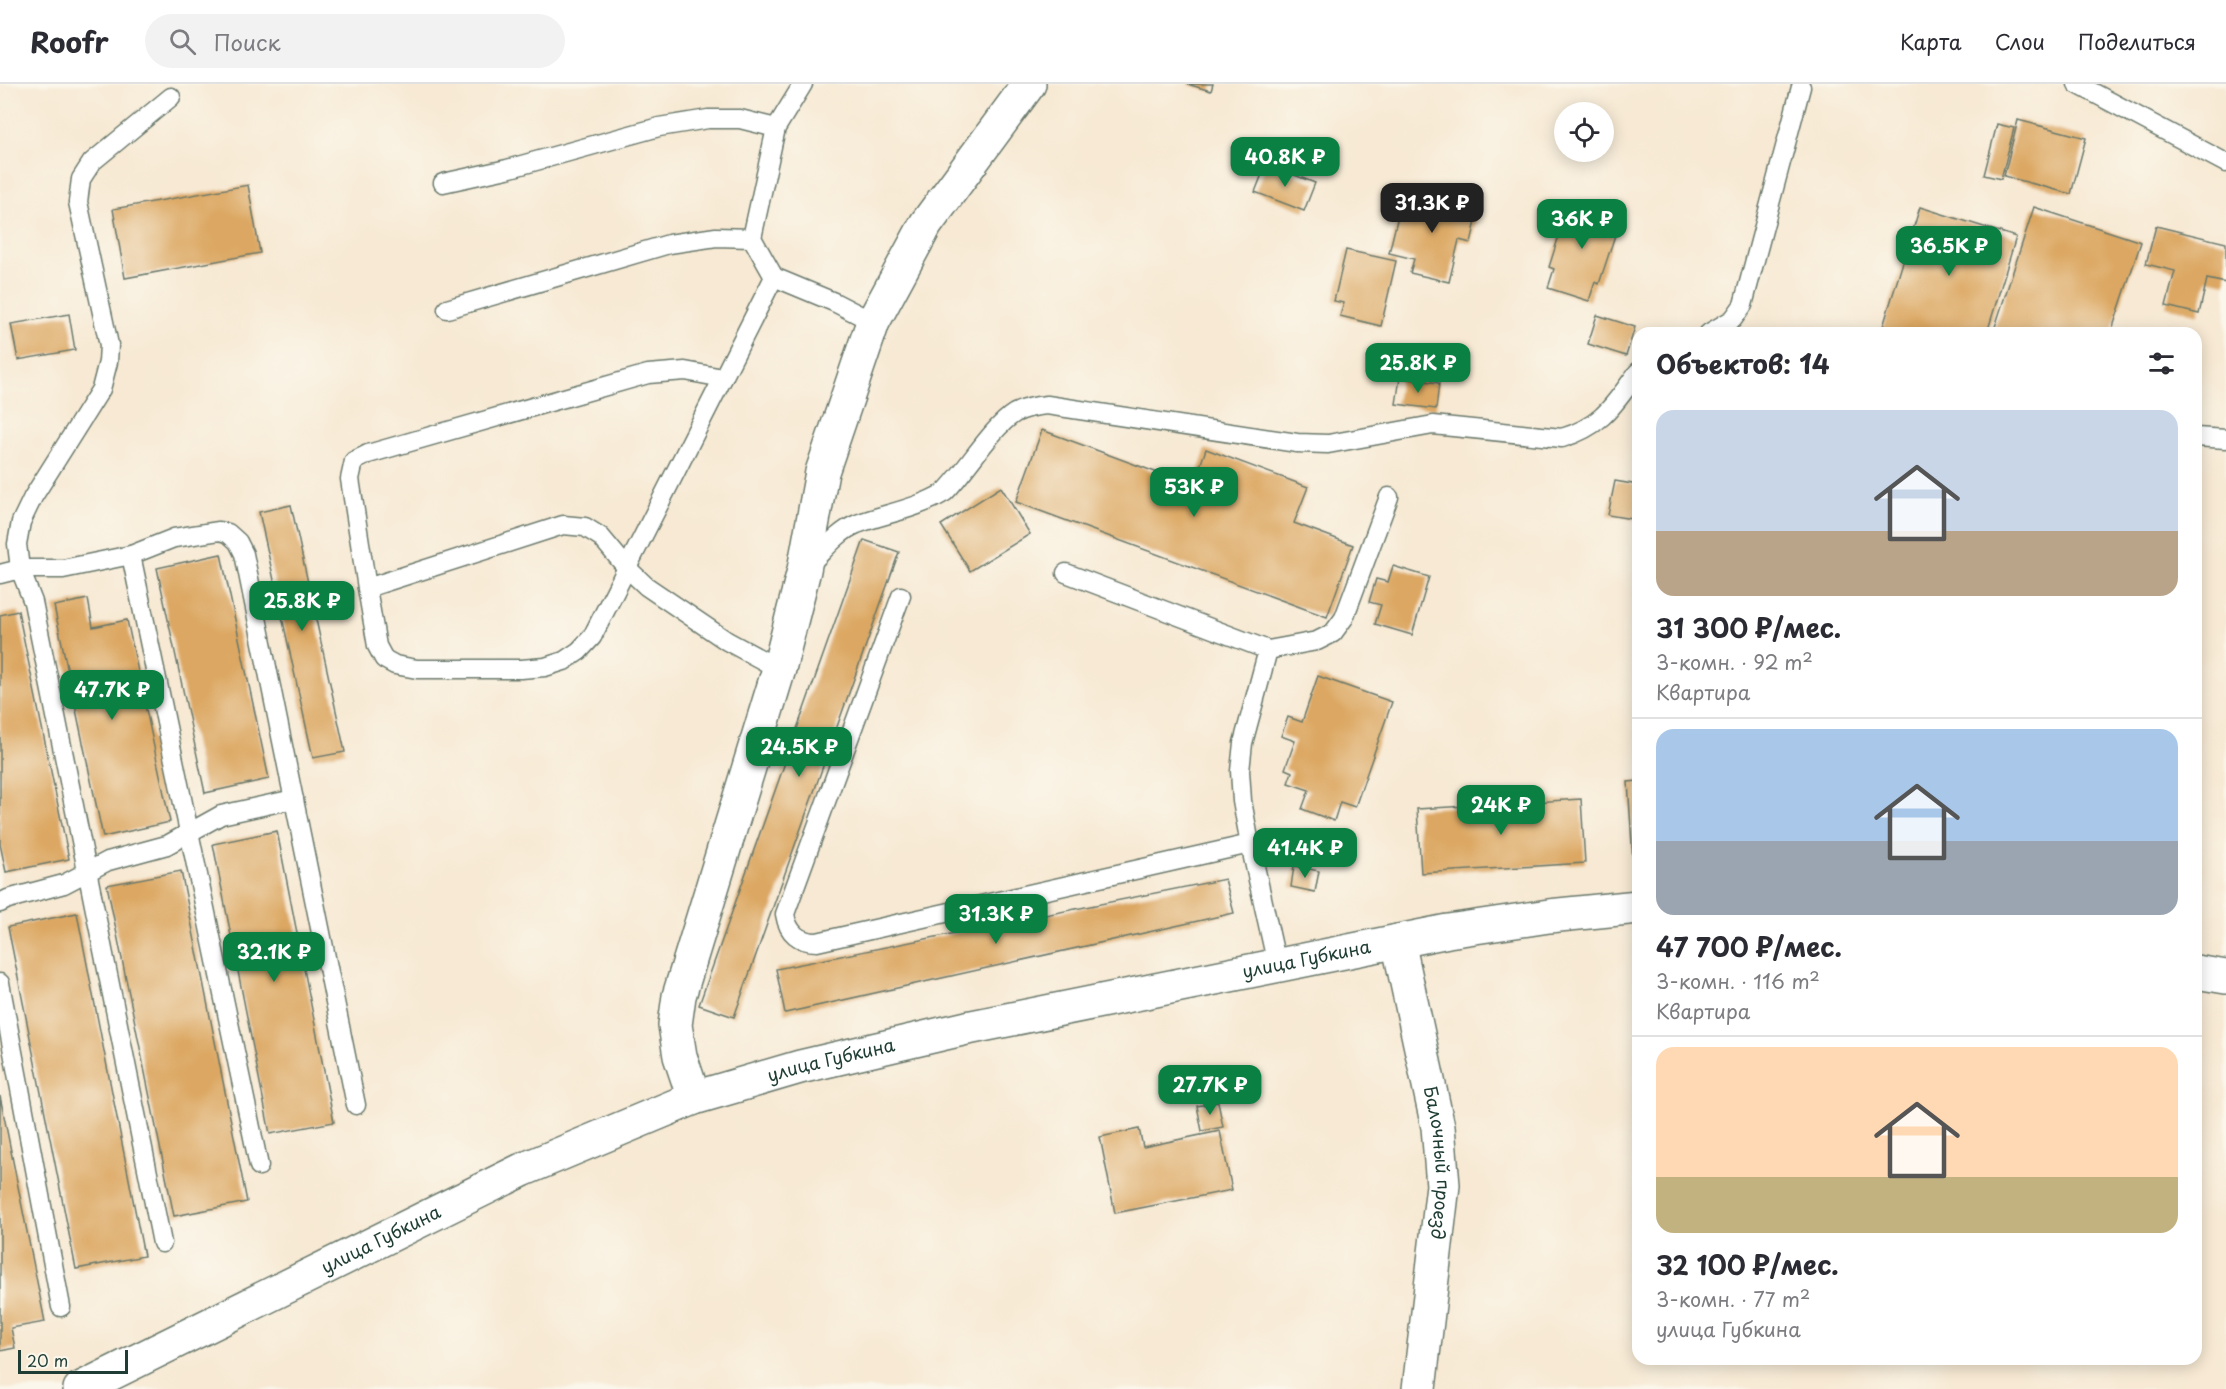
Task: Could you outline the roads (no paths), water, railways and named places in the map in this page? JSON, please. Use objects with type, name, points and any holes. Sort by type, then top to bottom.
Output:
[{"type":"street","points":[[694,1098],[678,1046],[675,1025],[679,996],[779,669],[804,570],[822,472],[873,322],[926,224],[1029,84]]},
{"type":"street","name":"улица Губкина","points":[[80,1389],[522,1170],[694,1098],[800,1067],[956,1030],[1448,931],[1549,916],[1632,908]]},
{"type":"street","name":"Балочный проезд","points":[[1398,941],[1437,1127],[1443,1185],[1419,1389]]},
{"type":"street","points":[[2202,973],[2226,977]]},
{"type":"lane","points":[[803,84],[776,129],[752,238],[774,277],[834,302],[873,322]]},
{"type":"lane","points":[[2077,84],[2226,163]]},
{"type":"lane","points":[[1719,327],[1733,319],[1743,305],[1801,87]]},
{"type":"lane","points":[[162,1243],[33,602],[20,569],[17,544],[21,522],[33,497],[100,389],[108,362],[109,345],[78,202],[81,179],[92,162],[171,97]]},
{"type":"lane","points":[[443,183],[507,169],[659,127],[708,119],[740,119],[776,129]]},
{"type":"lane","points":[[447,309],[669,244],[716,237],[752,238]]},
{"type":"lane","points":[[723,378],[685,371],[648,374],[368,454],[354,461],[350,480],[377,646],[384,658],[395,665],[417,669],[521,669],[555,664],[579,651],[592,638],[774,277]]},
{"type":"lane","points":[[804,570],[838,537],[855,525],[901,512],[945,492],[1000,427],[1014,414],[1028,408],[1057,406],[1297,443],[1328,444],[1433,425],[1562,438],[1594,425],[1606,414],[1632,380]]},
{"type":"lane","points":[[2202,437],[2226,439]]},
{"type":"lane","points":[[1066,573],[1268,650],[1317,641],[1333,633],[1344,618],[1389,497]]},
{"type":"lane","points":[[367,588],[563,525],[585,527],[602,537],[626,567],[646,586],[727,641],[779,669]]},
{"type":"lane","points":[[0,574],[20,569],[63,568],[131,555],[174,538],[219,531],[228,533],[238,542],[244,554],[356,1105]]},
{"type":"lane","points":[[131,555],[259,1166]]},
{"type":"lane","points":[[900,596],[785,914],[792,932],[799,938],[807,942],[818,942],[1250,844]]},
{"type":"lane","points":[[1268,650],[1243,743],[1240,771],[1242,801],[1250,844],[1277,965]]},
{"type":"lane","points":[[0,903],[63,884],[108,861],[167,845],[221,815],[294,799]]},
{"type":"lane","points":[[0,983],[61,1307]]}]
